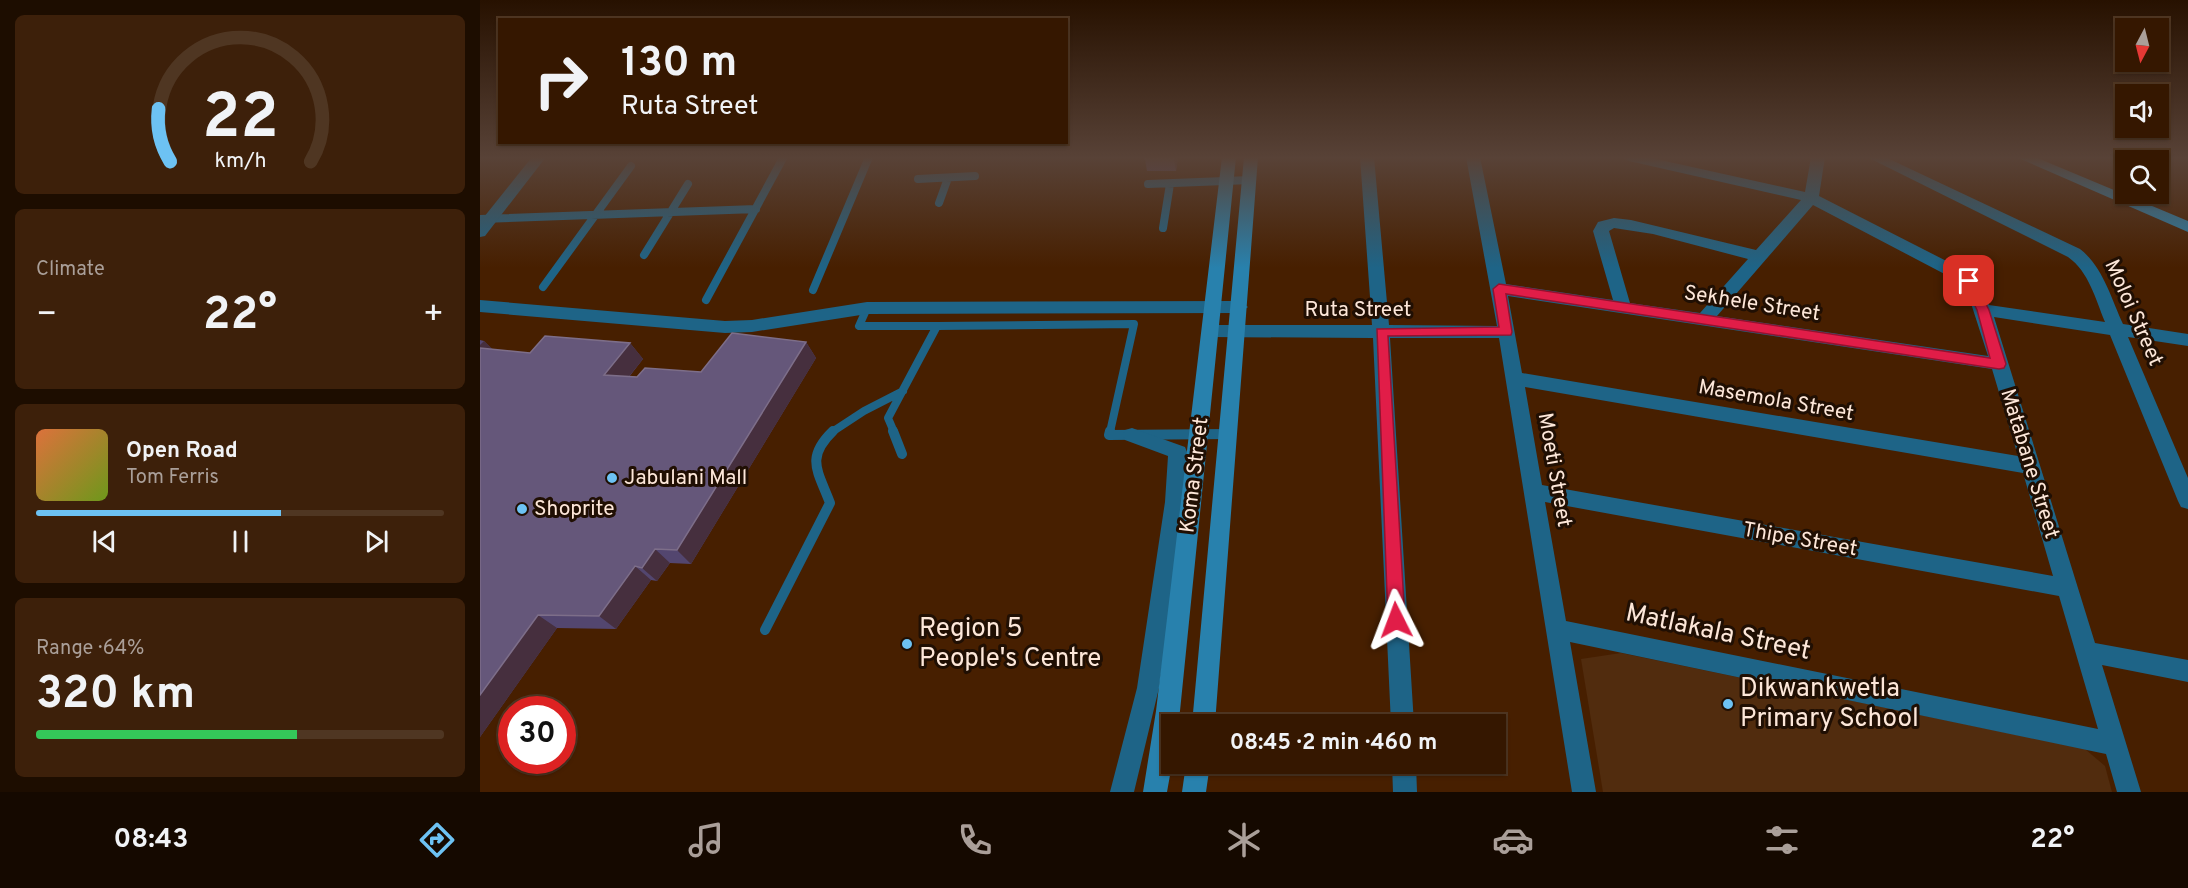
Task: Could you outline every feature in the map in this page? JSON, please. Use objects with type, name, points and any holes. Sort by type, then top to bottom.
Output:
[{"type":"main road","name":"Koma Street","points":[[1155,792],[1168,711],[1226,194]]},
{"type":"main road","name":"Koma Street","points":[[1204,714],[1249,194]]},
{"type":"main road","points":[[2110,194],[2188,227]]},
{"type":"main road","points":[[1194,792],[1197,774]]},
{"type":"street","points":[[480,232],[485,219],[507,194]]},
{"type":"street","points":[[1370,194],[1381,332],[1401,714]]},
{"type":"street","name":"Moeti Street","points":[[1480,194],[1515,380],[1584,792]]},
{"type":"street","name":"Matabane Street","points":[[1793,194],[1811,198],[1962,276],[1974,288],[1983,310],[2065,588],[2129,792]]},
{"type":"street","points":[[1704,319],[1757,256],[1811,198],[1812,194]]},
{"type":"street","name":"Moloi Street","points":[[1950,194],[2081,258],[2094,276],[2118,330],[2188,501]]},
{"type":"street","points":[[1623,306],[1601,231],[1603,225],[1609,222],[1633,224],[1757,256]]},
{"type":"street","name":"Sekhele Street","points":[[1499,289],[1999,364]]},
{"type":"street","points":[[480,306],[725,327],[761,324],[867,308],[1239,307]]},
{"type":"street","points":[[1983,310],[2188,340]]},
{"type":"street","name":"Ruta Street","points":[[1211,332],[1506,332]]},
{"type":"street","name":"Masemola Street","points":[[1515,380],[2030,466]]},
{"type":"street","points":[[1122,792],[1148,688],[1175,502],[1178,452],[1132,435]]},
{"type":"street","name":"Thipe Street","points":[[1534,492],[2065,588]]},
{"type":"street","name":"Matlakala Street","points":[[1556,629],[2114,744]]},
{"type":"street","points":[[2086,652],[2188,670]]},
{"type":"street","points":[[1404,774],[1405,792]]},
{"type":"lane","points":[[543,287],[610,194]]},
{"type":"lane","points":[[644,255],[682,194]]},
{"type":"lane","points":[[706,300],[764,194]]},
{"type":"lane","points":[[813,290],[853,194]]},
{"type":"lane","points":[[939,203],[942,194]]},
{"type":"lane","points":[[1164,228],[1169,194]]},
{"type":"lane","points":[[485,219],[756,209]]},
{"type":"lane","points":[[867,308],[858,326],[1134,324],[1109,435],[1229,434]]},
{"type":"lane","points":[[902,454],[888,418],[937,326]]},
{"type":"lane","points":[[765,630],[830,503],[815,465],[820,445],[846,421],[905,389]]},
{"type":"shaded area","name":"Dikwankwetla Primary School","points":[[1621,653],[2085,749],[2105,766],[2112,792],[1603,792],[1581,659]]},
{"type":"building","name":"Jabulani Mall","points":[[732,333],[806,342],[677,550],[655,549],[642,568],[635,566],[599,616],[538,615],[480,695],[480,348],[530,353],[545,336],[630,343],[604,375],[637,377],[645,368],[701,372]]},
{"type":"place","name":"Jabulani Mall","points":[[612,478]]},
{"type":"place","name":"Shoprite","points":[[522,509]]},
{"type":"place","name":"Region 5 People's Centre","points":[[907,644]]},
{"type":"place","name":"Dikwankwetla Primary School","points":[[1728,704]]},
{"type":"route","points":[[1396,620],[1381,332],[1506,332],[1499,289],[1999,364],[1983,310],[1969,281]]}]
